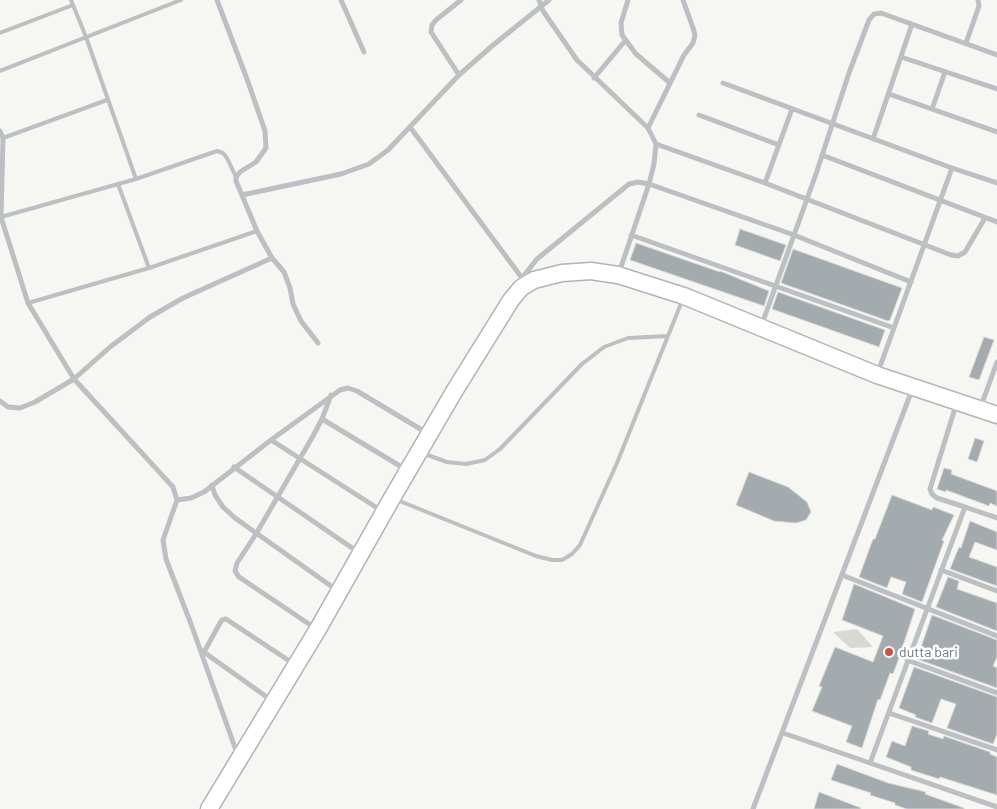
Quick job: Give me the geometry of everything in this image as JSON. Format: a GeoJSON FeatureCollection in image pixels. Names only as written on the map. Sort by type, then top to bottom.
{"type":"FeatureCollection","features":[{"type":"Feature","properties":{"kind":"street"},"geometry":{"type":"LineString","coordinates":[[217,0],[248,79],[265,131],[266,148],[256,162],[240,172],[236,177],[257,231],[272,258],[284,272],[293,304],[302,321],[318,343]]}},
{"type":"Feature","properties":{"kind":"street"},"geometry":{"type":"LineString","coordinates":[[341,0],[364,52]]}},
{"type":"Feature","properties":{"kind":"street"},"geometry":{"type":"LineString","coordinates":[[459,75],[430,32],[436,20],[461,0]]}},
{"type":"Feature","properties":{"kind":"street"},"geometry":{"type":"LineString","coordinates":[[242,195],[341,174],[369,164],[388,150],[459,75],[540,3],[549,0]]}},
{"type":"Feature","properties":{"kind":"street"},"geometry":{"type":"LineString","coordinates":[[628,0],[621,23],[622,35],[636,54],[670,84]]}},
{"type":"Feature","properties":{"kind":"street"},"geometry":{"type":"LineString","coordinates":[[648,128],[684,55],[693,43],[695,35],[683,0]]}},
{"type":"Feature","properties":{"kind":"street"},"geometry":{"type":"LineString","coordinates":[[966,43],[979,6],[978,0]]}},
{"type":"Feature","properties":{"kind":"street"},"geometry":{"type":"LineString","coordinates":[[540,3],[543,11],[577,60],[648,128],[656,144],[649,184],[618,275]]}},
{"type":"Feature","properties":{"kind":"street"},"geometry":{"type":"LineString","coordinates":[[761,327],[869,20],[874,14],[881,13],[997,55]]}},
{"type":"Feature","properties":{"kind":"street"},"geometry":{"type":"LineString","coordinates":[[873,139],[912,24]]}},
{"type":"Feature","properties":{"kind":"street"},"geometry":{"type":"LineString","coordinates":[[594,78],[625,41]]}},
{"type":"Feature","properties":{"kind":"street"},"geometry":{"type":"LineString","coordinates":[[901,57],[997,89]]}},
{"type":"Feature","properties":{"kind":"street"},"geometry":{"type":"LineString","coordinates":[[932,109],[945,72]]}},
{"type":"Feature","properties":{"kind":"street"},"geometry":{"type":"LineString","coordinates":[[723,83],[997,183]]}},
{"type":"Feature","properties":{"kind":"street"},"geometry":{"type":"LineString","coordinates":[[889,94],[997,132]]}},
{"type":"Feature","properties":{"kind":"street"},"geometry":{"type":"LineString","coordinates":[[765,183],[792,109]]}},
{"type":"Feature","properties":{"kind":"street"},"geometry":{"type":"LineString","coordinates":[[698,115],[779,144]]}},
{"type":"Feature","properties":{"kind":"street"},"geometry":{"type":"LineString","coordinates":[[410,127],[522,283]]}},
{"type":"Feature","properties":{"kind":"street"},"geometry":{"type":"LineString","coordinates":[[0,131],[3,138],[1,217],[28,303],[74,379],[173,487],[177,500],[163,540],[166,559],[202,651],[239,758]]}},
{"type":"Feature","properties":{"kind":"street"},"geometry":{"type":"LineString","coordinates":[[656,144],[765,183],[951,255],[958,256],[966,252],[985,218]]}},
{"type":"Feature","properties":{"kind":"street"},"geometry":{"type":"LineString","coordinates":[[822,155],[997,222]]}},
{"type":"Feature","properties":{"kind":"street"},"geometry":{"type":"LineString","coordinates":[[877,375],[952,168]]}},
{"type":"Feature","properties":{"kind":"street"},"geometry":{"type":"LineString","coordinates":[[209,809],[318,630],[383,512],[465,374],[537,259],[629,184],[638,182],[649,184],[794,235],[911,282]]}},
{"type":"Feature","properties":{"kind":"street"},"geometry":{"type":"LineString","coordinates":[[631,235],[894,328]]}},
{"type":"Feature","properties":{"kind":"street"},"geometry":{"type":"LineString","coordinates":[[0,401],[8,407],[20,408],[35,402],[74,379],[110,347],[150,318],[183,298],[272,258]]}},
{"type":"Feature","properties":{"kind":"street"},"geometry":{"type":"LineString","coordinates":[[522,283],[562,273],[591,271],[618,275],[684,296],[877,375],[997,414]]}},
{"type":"Feature","properties":{"kind":"street"},"geometry":{"type":"LineString","coordinates":[[980,409],[997,362]]}},
{"type":"Feature","properties":{"kind":"street"},"geometry":{"type":"LineString","coordinates":[[990,383],[997,385]]}},
{"type":"Feature","properties":{"kind":"street"},"geometry":{"type":"LineString","coordinates":[[753,809],[913,387]]}},
{"type":"Feature","properties":{"kind":"street"},"geometry":{"type":"LineString","coordinates":[[177,500],[191,498],[204,492],[234,467],[340,390],[348,388],[357,391],[429,435]]}},
{"type":"Feature","properties":{"kind":"street"},"geometry":{"type":"LineString","coordinates":[[318,630],[239,577],[235,571],[237,563],[300,460],[322,419],[331,396]]}},
{"type":"Feature","properties":{"kind":"street"},"geometry":{"type":"LineString","coordinates":[[957,401],[930,489],[937,498],[997,518]]}},
{"type":"Feature","properties":{"kind":"street"},"geometry":{"type":"LineString","coordinates":[[322,419],[408,471]]}},
{"type":"Feature","properties":{"kind":"street"},"geometry":{"type":"LineString","coordinates":[[271,440],[383,512]]}},
{"type":"Feature","properties":{"kind":"street"},"geometry":{"type":"LineString","coordinates":[[234,467],[361,554]]}},
{"type":"Feature","properties":{"kind":"street"},"geometry":{"type":"LineString","coordinates":[[212,485],[215,495],[223,507],[256,534],[339,592]]}},
{"type":"Feature","properties":{"kind":"street"},"geometry":{"type":"LineString","coordinates":[[870,763],[965,507]]}},
{"type":"Feature","properties":{"kind":"street"},"geometry":{"type":"LineString","coordinates":[[941,570],[997,592]]}},
{"type":"Feature","properties":{"kind":"street"},"geometry":{"type":"LineString","coordinates":[[842,575],[997,636]]}},
{"type":"Feature","properties":{"kind":"street"},"geometry":{"type":"LineString","coordinates":[[202,651],[222,620],[226,619],[296,666]]}},
{"type":"Feature","properties":{"kind":"street"},"geometry":{"type":"LineString","coordinates":[[202,651],[274,702]]}},
{"type":"Feature","properties":{"kind":"street"},"geometry":{"type":"LineString","coordinates":[[907,660],[997,693]]}},
{"type":"Feature","properties":{"kind":"street"},"geometry":{"type":"LineString","coordinates":[[889,713],[997,750]]}},
{"type":"Feature","properties":{"kind":"street"},"geometry":{"type":"LineString","coordinates":[[783,733],[997,807]]}},
{"type":"Feature","properties":{"kind":"lane"},"geometry":{"type":"LineString","coordinates":[[70,0],[86,38],[136,179]]}},
{"type":"Feature","properties":{"kind":"lane"},"geometry":{"type":"LineString","coordinates":[[0,70],[181,0]]}},
{"type":"Feature","properties":{"kind":"lane"},"geometry":{"type":"LineString","coordinates":[[0,33],[73,5]]}},
{"type":"Feature","properties":{"kind":"lane"},"geometry":{"type":"LineString","coordinates":[[3,138],[107,100]]}},
{"type":"Feature","properties":{"kind":"lane"},"geometry":{"type":"LineString","coordinates":[[1,217],[136,179],[217,151],[223,153],[227,158],[236,177]]}},
{"type":"Feature","properties":{"kind":"lane"},"geometry":{"type":"LineString","coordinates":[[118,184],[149,268]]}},
{"type":"Feature","properties":{"kind":"lane"},"geometry":{"type":"LineString","coordinates":[[28,303],[149,268],[257,231]]}},
{"type":"Feature","properties":{"kind":"lane"},"geometry":{"type":"LineString","coordinates":[[392,498],[536,556],[552,560],[562,560],[572,554],[580,545],[617,463],[684,296]]}},
{"type":"Feature","properties":{"kind":"lane"},"geometry":{"type":"LineString","coordinates":[[420,452],[447,462],[466,464],[485,460],[500,449],[582,364],[604,347],[628,338],[668,336]]}},
{"type":"Feature","properties":{"kind":"shaded area"},"geometry":{"type":"Polygon","coordinates":[[[857,629],[873,647],[850,648],[833,632],[857,629]]]}},
{"type":"Feature","properties":{"kind":"building"},"geometry":{"type":"Polygon","coordinates":[[[740,229],[786,245],[780,261],[735,245],[740,229]]]}},
{"type":"Feature","properties":{"kind":"building"},"geometry":{"type":"Polygon","coordinates":[[[636,243],[720,271],[769,291],[764,306],[630,260],[636,243]]]}},
{"type":"Feature","properties":{"kind":"building"},"geometry":{"type":"Polygon","coordinates":[[[793,249],[902,288],[890,320],[888,321],[781,283],[793,249]]]}},
{"type":"Feature","properties":{"kind":"building"},"geometry":{"type":"Polygon","coordinates":[[[778,292],[885,330],[879,347],[772,309],[778,292]]]}},
{"type":"Feature","properties":{"kind":"building"},"geometry":{"type":"Polygon","coordinates":[[[984,337],[994,340],[979,380],[969,377],[984,337]]]}},
{"type":"Feature","properties":{"kind":"building"},"geometry":{"type":"Polygon","coordinates":[[[975,438],[984,441],[977,462],[968,459],[975,438]]]}},
{"type":"Feature","properties":{"kind":"building"},"geometry":{"type":"Polygon","coordinates":[[[944,468],[952,470],[951,474],[997,491],[997,506],[990,503],[989,506],[946,490],[946,492],[937,489],[944,468]]]}},
{"type":"Feature","properties":{"kind":"building"},"geometry":{"type":"Polygon","coordinates":[[[749,472],[788,487],[807,502],[811,512],[806,520],[796,523],[774,521],[736,505],[749,472]]]}},
{"type":"Feature","properties":{"kind":"building"},"geometry":{"type":"Polygon","coordinates":[[[892,495],[932,510],[933,507],[954,515],[942,540],[944,541],[922,602],[902,594],[906,582],[891,577],[887,588],[859,577],[892,495]]]}},
{"type":"Feature","properties":{"kind":"building"},"geometry":{"type":"Polygon","coordinates":[[[970,521],[997,532],[997,550],[975,542],[969,557],[997,567],[997,586],[950,569],[959,547],[961,548],[970,521]]]}},
{"type":"Feature","properties":{"kind":"building"},"geometry":{"type":"Polygon","coordinates":[[[948,577],[959,581],[957,589],[997,603],[997,631],[936,607],[948,577]]]}},
{"type":"Feature","properties":{"kind":"building"},"geometry":{"type":"Polygon","coordinates":[[[854,584],[915,609],[898,661],[893,674],[890,673],[880,700],[878,699],[862,748],[846,742],[852,726],[812,711],[822,687],[819,686],[835,647],[873,662],[883,636],[842,620],[854,584]]]}},
{"type":"Feature","properties":{"kind":"building"},"geometry":{"type":"Polygon","coordinates":[[[932,615],[997,640],[997,657],[993,666],[997,668],[997,688],[917,659],[932,615]]]}},
{"type":"Feature","properties":{"kind":"building"},"geometry":{"type":"Polygon","coordinates":[[[914,667],[997,697],[997,734],[993,744],[947,728],[956,704],[941,699],[932,723],[915,717],[916,715],[899,708],[914,667]]]}},
{"type":"Feature","properties":{"kind":"building"},"geometry":{"type":"Polygon","coordinates":[[[912,726],[929,731],[928,734],[943,739],[944,736],[990,752],[990,754],[997,757],[997,795],[911,770],[911,767],[886,757],[892,741],[905,746],[912,726]]]}},
{"type":"Feature","properties":{"kind":"building"},"geometry":{"type":"Polygon","coordinates":[[[837,764],[888,783],[926,792],[925,794],[964,809],[907,809],[895,805],[895,803],[870,795],[871,793],[831,780],[837,764]]]}},
{"type":"Feature","properties":{"kind":"building"},"geometry":{"type":"Polygon","coordinates":[[[819,792],[861,808],[814,809],[819,792]]]}},
{"type":"Feature","properties":{"kind":"place","name":"dutta bari"},"geometry":{"type":"Point","coordinates":[889,652]}}]}
